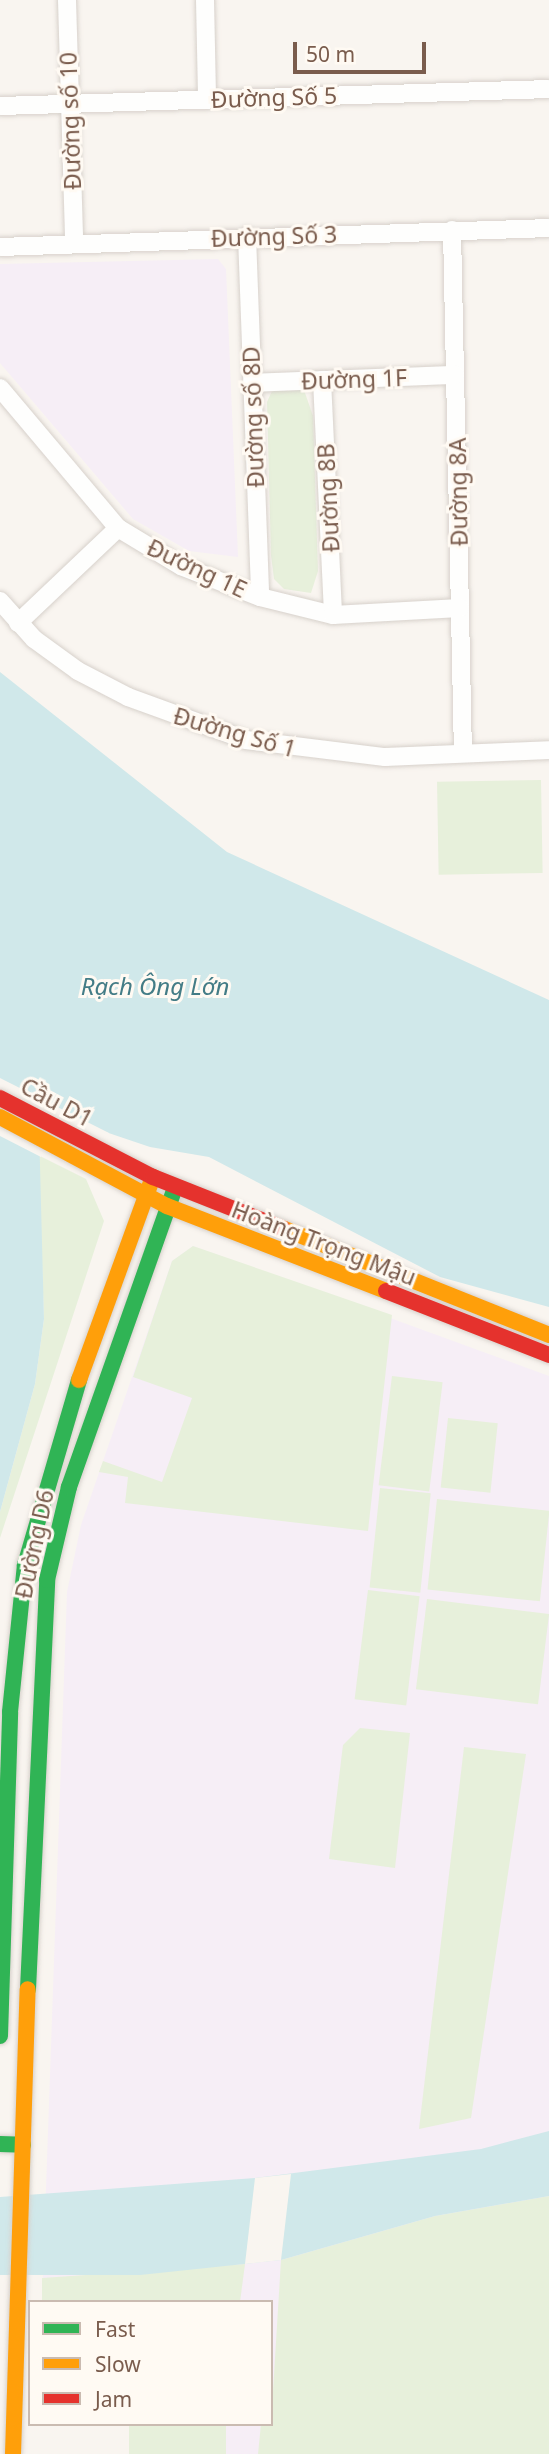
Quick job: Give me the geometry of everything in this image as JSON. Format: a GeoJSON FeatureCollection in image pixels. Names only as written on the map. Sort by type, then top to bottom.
{"type":"FeatureCollection","features":[{"type":"Feature","properties":{"kind":"street","name":"Đường số 10"},"geometry":{"type":"LineString","coordinates":[[66,0],[74,241]]}},
{"type":"Feature","properties":{"kind":"street"},"geometry":{"type":"LineString","coordinates":[[205,0],[207,99]]}},
{"type":"Feature","properties":{"kind":"street","name":"Đường Số 5"},"geometry":{"type":"LineString","coordinates":[[0,106],[549,89]]}},
{"type":"Feature","properties":{"kind":"street","name":"Đường Số 3"},"geometry":{"type":"LineString","coordinates":[[0,247],[74,241],[549,228]]}},
{"type":"Feature","properties":{"kind":"street","name":"Đường 8A"},"geometry":{"type":"LineString","coordinates":[[452,230],[463,753]]}},
{"type":"Feature","properties":{"kind":"street","name":"Đường số 8D"},"geometry":{"type":"LineString","coordinates":[[247,236],[260,597]]}},
{"type":"Feature","properties":{"kind":"street","name":"Đường 1F"},"geometry":{"type":"LineString","coordinates":[[252,383],[455,375]]}},
{"type":"Feature","properties":{"kind":"street","name":"Đường 8B"},"geometry":{"type":"LineString","coordinates":[[322,380],[333,615]]}},
{"type":"Feature","properties":{"kind":"street","name":"Đường 1E"},"geometry":{"type":"LineString","coordinates":[[0,387],[118,528],[181,566],[260,597],[333,615],[460,608]]}},
{"type":"Feature","properties":{"kind":"street"},"geometry":{"type":"LineString","coordinates":[[18,623],[118,528]]}},
{"type":"Feature","properties":{"kind":"street","name":"Đường Số 1"},"geometry":{"type":"LineString","coordinates":[[0,601],[18,623],[78,671],[118,692],[246,740],[320,753],[549,750]]}},
{"type":"Feature","properties":{"kind":"street","name":"Cầu D1"},"geometry":{"type":"LineString","coordinates":[[0,1098],[93,1146]]}},
{"type":"Feature","properties":{"kind":"street","name":"Cầu D1"},"geometry":{"type":"LineString","coordinates":[[0,1117],[88,1163]]}},
{"type":"Feature","properties":{"kind":"street","name":"Hoàng Trọng Mậu"},"geometry":{"type":"LineString","coordinates":[[93,1146],[175,1187],[549,1335]]}},
{"type":"Feature","properties":{"kind":"street","name":"Hoàng Trọng Mậu"},"geometry":{"type":"LineString","coordinates":[[88,1163],[167,1206],[549,1355]]}},
{"type":"Feature","properties":{"kind":"street","name":"Đường D6"},"geometry":{"type":"LineString","coordinates":[[0,2036],[14,1647],[25,1564],[55,1444],[153,1177]]}},
{"type":"Feature","properties":{"kind":"street","name":"Đường D6"},"geometry":{"type":"LineString","coordinates":[[13,2454],[39,1649],[69,1487],[175,1187]]}},
{"type":"Feature","properties":{"kind":"street"},"geometry":{"type":"LineString","coordinates":[[14,1647],[39,1649]]}},
{"type":"Feature","properties":{"kind":"street"},"geometry":{"type":"LineString","coordinates":[[0,2144],[23,2145]]}},
{"type":"Feature","properties":{"kind":"shaded area"},"geometry":{"type":"Polygon","coordinates":[[[218,259],[226,269],[238,557],[189,551],[133,519],[0,363],[0,264],[218,259]]]}},
{"type":"Feature","properties":{"kind":"shaded area"},"geometry":{"type":"Polygon","coordinates":[[[193,1246],[549,1376],[549,2454],[132,2454],[129,2426],[273,2426],[273,2300],[42,2300],[67,1592],[81,1525],[172,1261],[193,1246]]]}},
{"type":"Feature","properties":{"kind":"green space"},"geometry":{"type":"Polygon","coordinates":[[[304,390],[313,416],[318,571],[311,593],[284,589],[274,579],[271,555],[267,402],[272,391],[304,390]]]}},
{"type":"Feature","properties":{"kind":"green space"},"geometry":{"type":"Polygon","coordinates":[[[541,780],[543,873],[439,875],[437,782],[541,780]]]}},
{"type":"Feature","properties":{"kind":"green space"},"geometry":{"type":"Polygon","coordinates":[[[38,1155],[86,1179],[104,1221],[0,1538],[0,1512],[35,1384],[44,1319],[38,1155]]]}},
{"type":"Feature","properties":{"kind":"green space"},"geometry":{"type":"Polygon","coordinates":[[[193,1246],[392,1315],[368,1531],[125,1503],[128,1477],[99,1472],[103,1461],[162,1482],[192,1398],[133,1377],[172,1261],[193,1246]]]}},
{"type":"Feature","properties":{"kind":"green space"},"geometry":{"type":"Polygon","coordinates":[[[392,1376],[443,1382],[429,1491],[379,1485],[392,1376]]]}},
{"type":"Feature","properties":{"kind":"green space"},"geometry":{"type":"Polygon","coordinates":[[[448,1418],[498,1423],[490,1493],[441,1488],[448,1418]]]}},
{"type":"Feature","properties":{"kind":"green space"},"geometry":{"type":"Polygon","coordinates":[[[380,1488],[431,1493],[420,1593],[370,1587],[380,1488]]]}},
{"type":"Feature","properties":{"kind":"green space"},"geometry":{"type":"Polygon","coordinates":[[[437,1499],[549,1511],[540,1601],[427,1590],[437,1499]]]}},
{"type":"Feature","properties":{"kind":"green space"},"geometry":{"type":"Polygon","coordinates":[[[368,1590],[420,1596],[406,1706],[355,1699],[368,1590]]]}},
{"type":"Feature","properties":{"kind":"green space"},"geometry":{"type":"Polygon","coordinates":[[[427,1599],[549,1614],[538,1704],[416,1689],[427,1599]]]}},
{"type":"Feature","properties":{"kind":"green space"},"geometry":{"type":"Polygon","coordinates":[[[360,1728],[410,1733],[395,1868],[329,1859],[343,1745],[360,1728]]]}},
{"type":"Feature","properties":{"kind":"green space"},"geometry":{"type":"Polygon","coordinates":[[[464,1747],[526,1754],[471,2118],[419,2129],[464,1747]]]}},
{"type":"Feature","properties":{"kind":"green space"},"geometry":{"type":"Polygon","coordinates":[[[549,2196],[549,2454],[258,2454],[261,2426],[273,2426],[281,2260],[435,2216],[549,2196]]]}},
{"type":"Feature","properties":{"kind":"green space"},"geometry":{"type":"Polygon","coordinates":[[[245,2264],[240,2300],[42,2300],[42,2278],[245,2264]]]}},
{"type":"Feature","properties":{"kind":"green space"},"geometry":{"type":"Polygon","coordinates":[[[129,2426],[226,2426],[226,2454],[129,2454],[129,2426]]]}},
{"type":"Feature","properties":{"kind":"water","name":"Rạch Ông Lớn"},"geometry":{"type":"Polygon","coordinates":[[[0,672],[227,852],[549,1000],[549,1307],[440,1277],[209,1157],[150,1147],[76,1122],[39,1127],[44,1319],[35,1384],[0,1512],[0,672]]]}},
{"type":"Feature","properties":{"kind":"water"},"geometry":{"type":"Polygon","coordinates":[[[549,2131],[549,2196],[435,2216],[281,2260],[140,2275],[0,2275],[0,2197],[255,2178],[481,2149],[549,2131]]]}},
{"type":"Feature","properties":{"kind":"pier"},"geometry":{"type":"Polygon","coordinates":[[[0,1078],[109,1133],[75,1125],[42,1129],[41,1157],[0,1136],[0,1078]]]}},
{"type":"Feature","properties":{"kind":"pier"},"geometry":{"type":"Polygon","coordinates":[[[291,2174],[281,2260],[245,2264],[255,2178],[291,2174]]]}},
{"type":"Feature","properties":{"kind":"traffic: fast"},"geometry":{"type":"LineString","coordinates":[[28,1989],[47,1580],[69,1487],[175,1187]]}},
{"type":"Feature","properties":{"kind":"traffic: fast"},"geometry":{"type":"LineString","coordinates":[[0,2036],[10,1712],[25,1565],[79,1380]]}},
{"type":"Feature","properties":{"kind":"traffic: fast"},"geometry":{"type":"LineString","coordinates":[[0,2144],[23,2145]]}},
{"type":"Feature","properties":{"kind":"traffic: slow"},"geometry":{"type":"LineString","coordinates":[[0,1117],[167,1206],[386,1291]]}},
{"type":"Feature","properties":{"kind":"traffic: slow"},"geometry":{"type":"LineString","coordinates":[[79,1380],[153,1177]]}},
{"type":"Feature","properties":{"kind":"traffic: slow"},"geometry":{"type":"LineString","coordinates":[[282,1228],[549,1335]]}},
{"type":"Feature","properties":{"kind":"traffic: slow"},"geometry":{"type":"LineString","coordinates":[[13,2454],[28,1989]]}},
{"type":"Feature","properties":{"kind":"traffic: jam"},"geometry":{"type":"LineString","coordinates":[[0,1098],[153,1177],[282,1228]]}},
{"type":"Feature","properties":{"kind":"traffic: jam"},"geometry":{"type":"LineString","coordinates":[[386,1291],[549,1355]]}}]}
